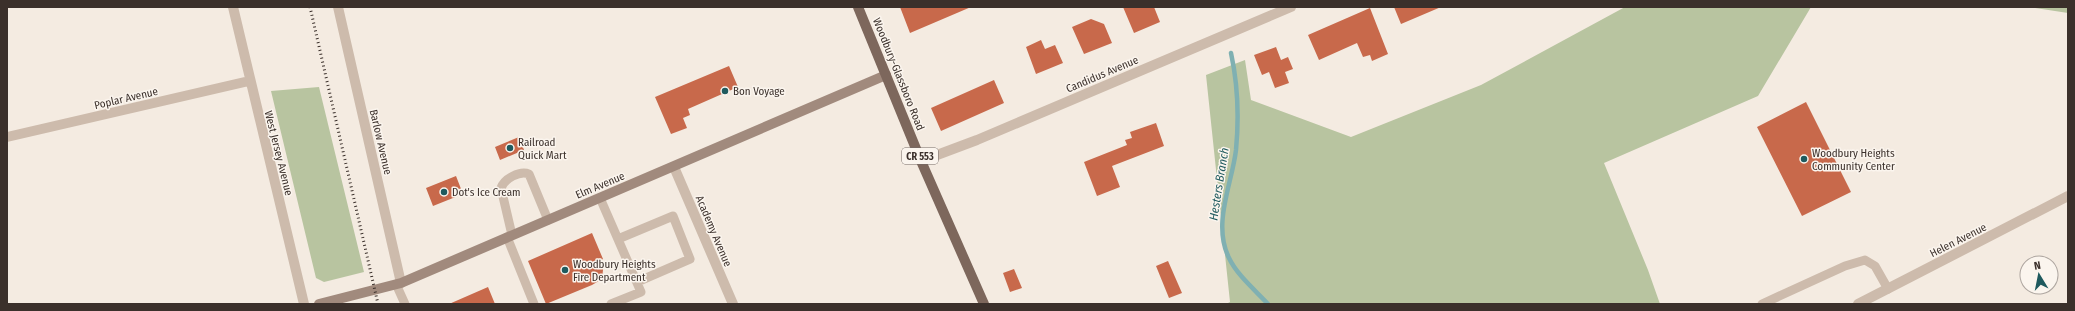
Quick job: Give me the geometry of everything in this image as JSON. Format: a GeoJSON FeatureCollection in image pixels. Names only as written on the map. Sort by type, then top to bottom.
{"type":"FeatureCollection","features":[{"type":"Feature","properties":{"kind":"main road","name":"Woodbury-Glassboro Road"},"geometry":{"type":"LineString","coordinates":[[858,7],[921,160],[984,304]]}},
{"type":"Feature","properties":{"kind":"main road","name":"Elm Avenue"},"geometry":{"type":"LineString","coordinates":[[319,304],[398,284],[886,75]]}},
{"type":"Feature","properties":{"kind":"street","name":"West Jersey Avenue"},"geometry":{"type":"LineString","coordinates":[[233,7],[304,304]]}},
{"type":"Feature","properties":{"kind":"street","name":"Barlow Avenue"},"geometry":{"type":"LineString","coordinates":[[338,7],[398,284]]}},
{"type":"Feature","properties":{"kind":"street","name":"Candidus Avenue"},"geometry":{"type":"LineString","coordinates":[[921,160],[977,140],[1291,7]]}},
{"type":"Feature","properties":{"kind":"street","name":"Poplar Avenue"},"geometry":{"type":"LineString","coordinates":[[7,137],[250,81]]}},
{"type":"Feature","properties":{"kind":"street","name":"Academy Avenue"},"geometry":{"type":"LineString","coordinates":[[674,167],[733,304]]}},
{"type":"Feature","properties":{"kind":"street","name":"Helen Avenue"},"geometry":{"type":"LineString","coordinates":[[1858,304],[2068,196]]}},
{"type":"Feature","properties":{"kind":"lane"},"geometry":{"type":"LineString","coordinates":[[534,304],[509,236],[501,188],[504,182],[523,173],[529,174],[548,220]]}},
{"type":"Feature","properties":{"kind":"lane"},"geometry":{"type":"LineString","coordinates":[[600,198],[642,292],[611,304]]}},
{"type":"Feature","properties":{"kind":"lane"},"geometry":{"type":"LineString","coordinates":[[618,239],[673,216],[690,259],[637,282]]}},
{"type":"Feature","properties":{"kind":"lane"},"geometry":{"type":"LineString","coordinates":[[1762,304],[1845,266],[1865,260],[1875,266],[1888,289]]}},
{"type":"Feature","properties":{"kind":"lane"},"geometry":{"type":"LineString","coordinates":[[398,284],[405,304]]}},
{"type":"Feature","properties":{"kind":"green space"},"geometry":{"type":"Polygon","coordinates":[[[1625,7],[1811,7],[1758,96],[1604,163],[1648,270],[1660,304],[1226,304],[1230,302],[1206,75],[1245,60],[1251,100],[1351,137],[1481,85],[1625,7]]]}},
{"type":"Feature","properties":{"kind":"green space"},"geometry":{"type":"Polygon","coordinates":[[[2029,7],[2068,7],[2068,13],[2029,7]]]}},
{"type":"Feature","properties":{"kind":"green space"},"geometry":{"type":"Polygon","coordinates":[[[319,87],[364,272],[324,282],[316,278],[271,91],[319,87]]]}},
{"type":"Feature","properties":{"kind":"building"},"geometry":{"type":"Polygon","coordinates":[[[900,7],[971,7],[910,33],[900,7]]]}},
{"type":"Feature","properties":{"kind":"building"},"geometry":{"type":"Polygon","coordinates":[[[1123,7],[1154,7],[1160,22],[1134,33],[1123,7]]]}},
{"type":"Feature","properties":{"kind":"building"},"geometry":{"type":"Polygon","coordinates":[[[1394,7],[1441,7],[1401,24],[1394,7]]]}},
{"type":"Feature","properties":{"kind":"building"},"geometry":{"type":"Polygon","coordinates":[[[1370,8],[1388,54],[1372,61],[1370,55],[1363,57],[1357,43],[1319,60],[1308,35],[1370,8]]]}},
{"type":"Feature","properties":{"kind":"building"},"geometry":{"type":"Polygon","coordinates":[[[1091,19],[1104,24],[1112,43],[1084,54],[1072,27],[1091,19]]]}},
{"type":"Feature","properties":{"kind":"building"},"geometry":{"type":"Polygon","coordinates":[[[1041,40],[1045,49],[1055,45],[1063,63],[1036,74],[1026,47],[1041,40]]]}},
{"type":"Feature","properties":{"kind":"building"},"geometry":{"type":"Polygon","coordinates":[[[1276,47],[1281,60],[1288,57],[1293,69],[1285,72],[1289,83],[1275,88],[1269,72],[1262,75],[1254,55],[1276,47]]]}},
{"type":"Feature","properties":{"kind":"building"},"geometry":{"type":"Polygon","coordinates":[[[729,66],[738,87],[688,109],[690,115],[683,118],[687,128],[671,134],[655,97],[729,66]]]}},
{"type":"Feature","properties":{"kind":"building"},"geometry":{"type":"Polygon","coordinates":[[[994,80],[1004,103],[941,131],[931,108],[994,80]]]}},
{"type":"Feature","properties":{"kind":"building","name":"Woodbury Heights Community Center"},"geometry":{"type":"Polygon","coordinates":[[[1806,102],[1851,192],[1802,216],[1757,127],[1806,102]]]}},
{"type":"Feature","properties":{"kind":"building"},"geometry":{"type":"Polygon","coordinates":[[[1156,123],[1164,146],[1112,166],[1120,187],[1097,196],[1084,162],[1127,145],[1125,140],[1132,138],[1130,132],[1156,123]]]}},
{"type":"Feature","properties":{"kind":"building"},"geometry":{"type":"Polygon","coordinates":[[[519,137],[524,150],[500,160],[495,147],[519,137]]]}},
{"type":"Feature","properties":{"kind":"building"},"geometry":{"type":"Polygon","coordinates":[[[456,176],[463,194],[433,206],[426,188],[456,176]]]}},
{"type":"Feature","properties":{"kind":"building"},"geometry":{"type":"Polygon","coordinates":[[[592,233],[603,259],[599,261],[603,270],[602,279],[592,285],[546,304],[528,261],[592,233]]]}},
{"type":"Feature","properties":{"kind":"building"},"geometry":{"type":"Polygon","coordinates":[[[1168,261],[1182,293],[1169,298],[1156,266],[1168,261]]]}},
{"type":"Feature","properties":{"kind":"building"},"geometry":{"type":"Polygon","coordinates":[[[1014,269],[1022,288],[1010,292],[1003,273],[1014,269]]]}},
{"type":"Feature","properties":{"kind":"building"},"geometry":{"type":"Polygon","coordinates":[[[488,287],[495,304],[449,304],[488,287]]]}},
{"type":"Feature","properties":{"kind":"waterway","name":"Hesters Branch"},"geometry":{"type":"LineString","coordinates":[[1231,53],[1237,102],[1236,150],[1225,204],[1222,232],[1224,245],[1232,264],[1268,304]]}},
{"type":"Feature","properties":{"kind":"railway"},"geometry":{"type":"LineString","coordinates":[[310,7],[378,304]]}},
{"type":"Feature","properties":{"kind":"place","name":"Bon Voyage"},"geometry":{"type":"Point","coordinates":[725,91]}},
{"type":"Feature","properties":{"kind":"place","name":"Railroad Quick Mart"},"geometry":{"type":"Point","coordinates":[510,148]}},
{"type":"Feature","properties":{"kind":"place","name":"Woodbury Heights Community Center"},"geometry":{"type":"Point","coordinates":[1804,159]}},
{"type":"Feature","properties":{"kind":"place","name":"Dot's Ice Cream"},"geometry":{"type":"Point","coordinates":[444,192]}},
{"type":"Feature","properties":{"kind":"place","name":"Woodbury Heights Fire Department"},"geometry":{"type":"Point","coordinates":[565,270]}}]}
